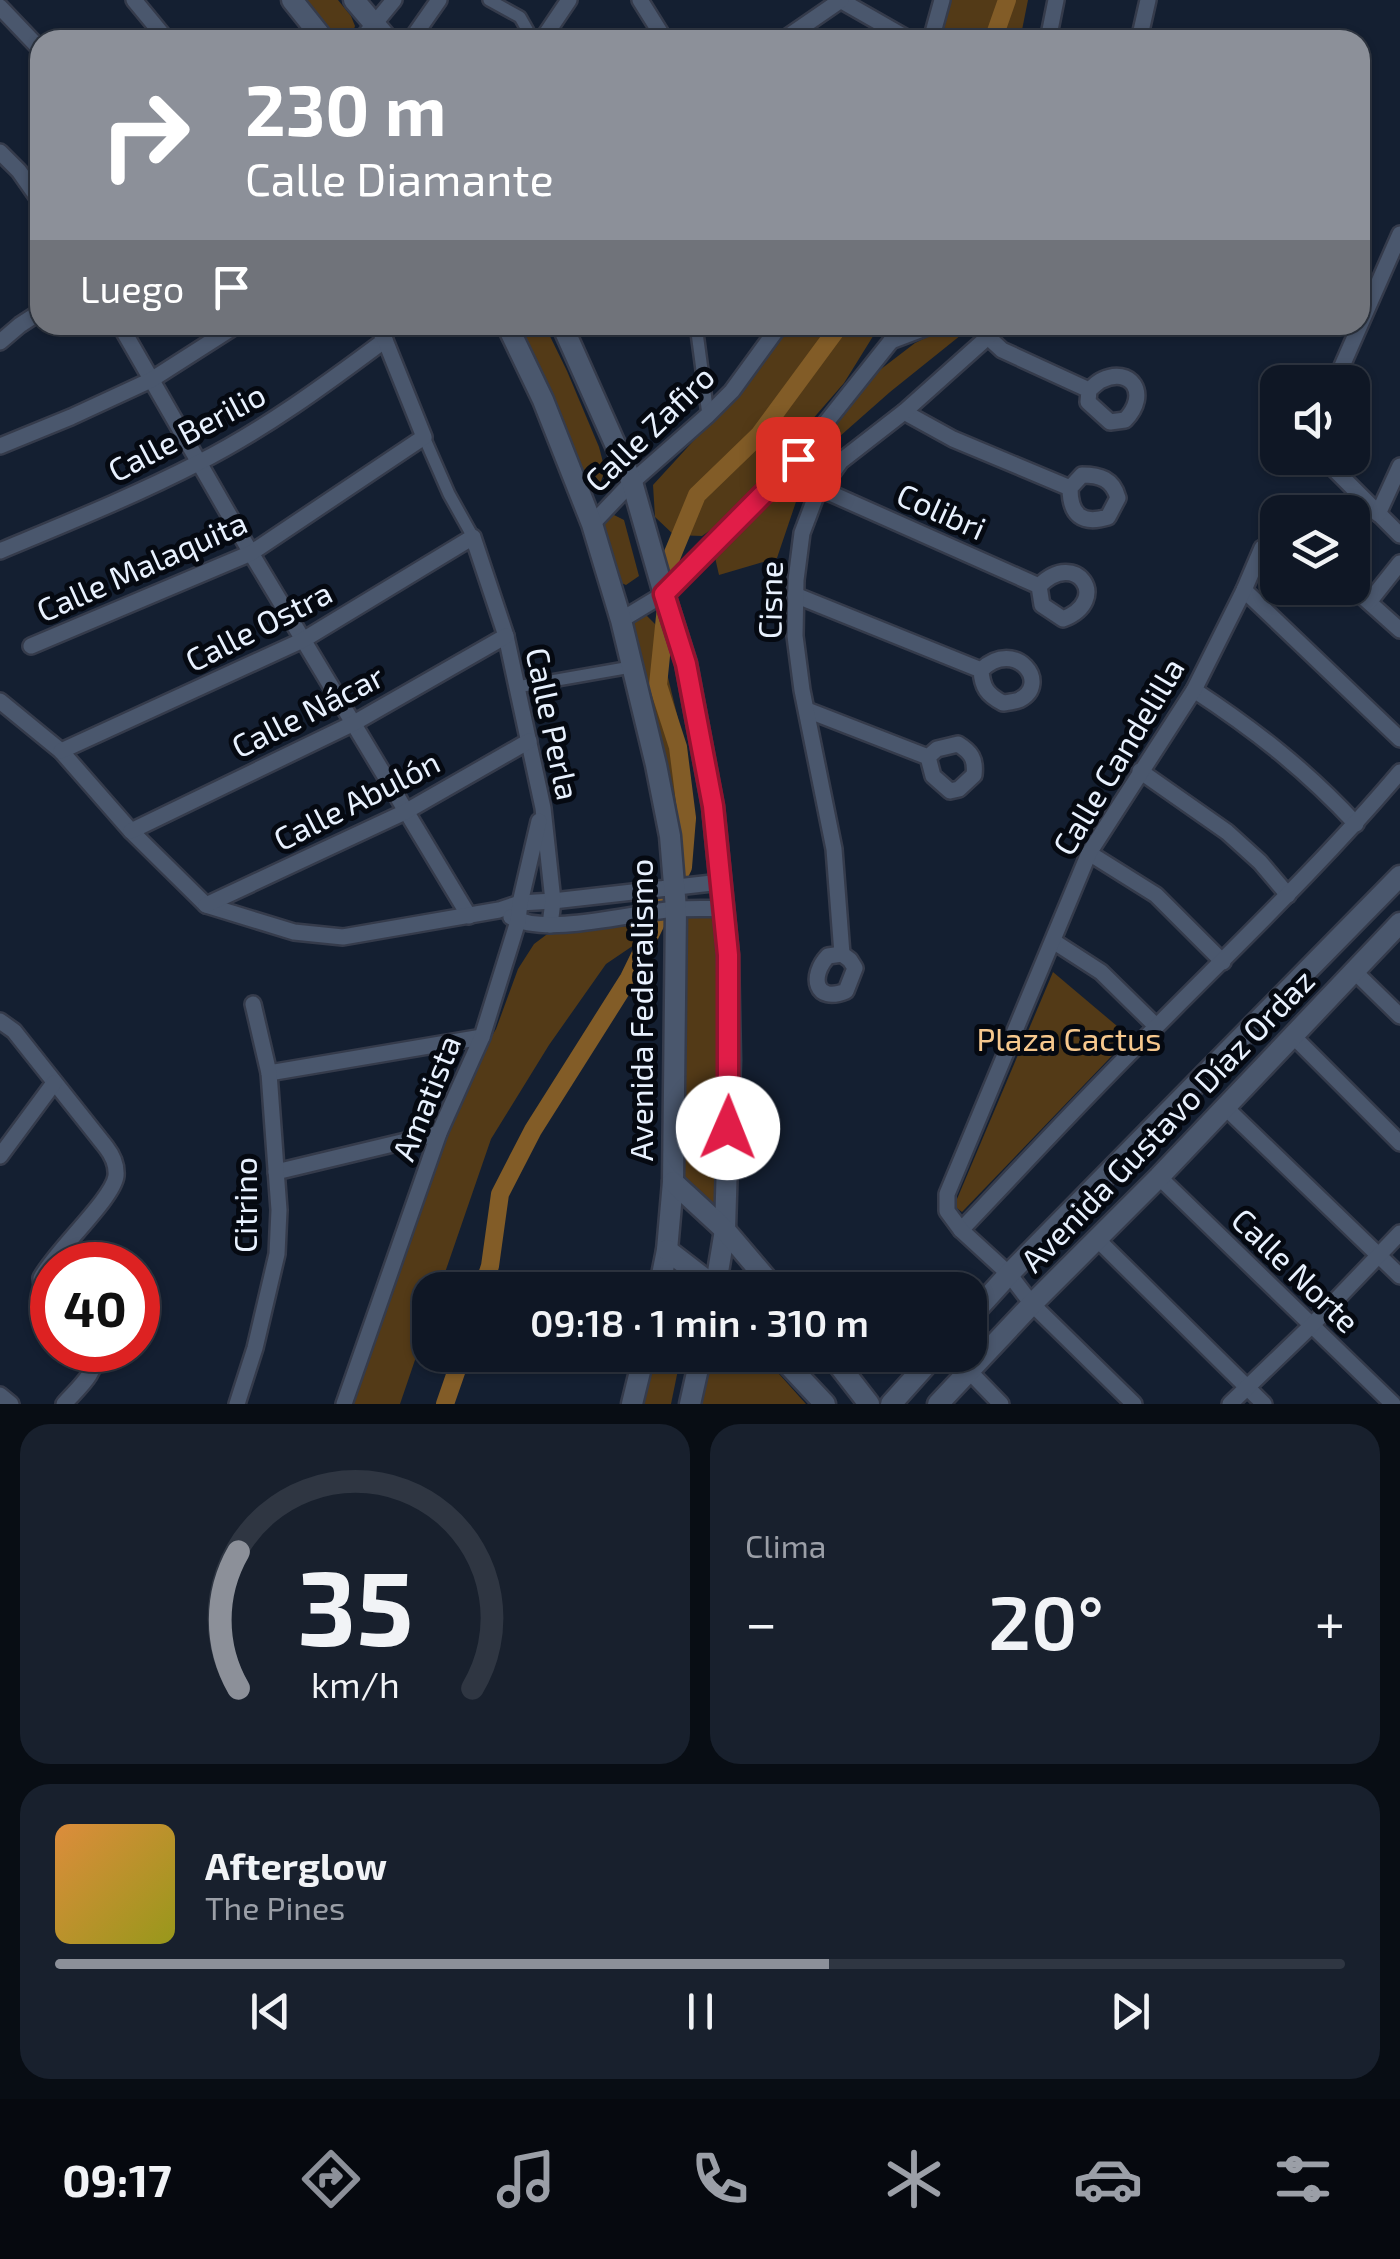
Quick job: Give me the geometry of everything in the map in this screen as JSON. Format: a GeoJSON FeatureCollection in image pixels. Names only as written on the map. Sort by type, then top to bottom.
{"type":"FeatureCollection","features":[{"type":"Feature","properties":{"kind":"street"},"geometry":{"type":"LineString","coordinates":[[134,0],[159,30]]}},
{"type":"Feature","properties":{"kind":"street"},"geometry":{"type":"LineString","coordinates":[[292,0],[316,30]]}},
{"type":"Feature","properties":{"kind":"street"},"geometry":{"type":"LineString","coordinates":[[354,0],[371,30]]}},
{"type":"Feature","properties":{"kind":"street"},"geometry":{"type":"LineString","coordinates":[[377,30],[394,0]]}},
{"type":"Feature","properties":{"kind":"street"},"geometry":{"type":"LineString","coordinates":[[418,30],[438,0]]}},
{"type":"Feature","properties":{"kind":"street"},"geometry":{"type":"LineString","coordinates":[[489,0],[520,17],[527,30]]}},
{"type":"Feature","properties":{"kind":"street"},"geometry":{"type":"LineString","coordinates":[[549,30],[569,0]]}},
{"type":"Feature","properties":{"kind":"street"},"geometry":{"type":"LineString","coordinates":[[640,0],[659,30]]}},
{"type":"Feature","properties":{"kind":"street"},"geometry":{"type":"LineString","coordinates":[[798,30],[841,0],[893,30]]}},
{"type":"Feature","properties":{"kind":"street"},"geometry":{"type":"LineString","coordinates":[[934,30],[942,0]]}},
{"type":"Feature","properties":{"kind":"street"},"geometry":{"type":"LineString","coordinates":[[1050,30],[1056,0]]}},
{"type":"Feature","properties":{"kind":"street"},"geometry":{"type":"LineString","coordinates":[[1141,30],[1148,0]]}},
{"type":"Feature","properties":{"kind":"street"},"geometry":{"type":"LineString","coordinates":[[0,7],[30,39]]}},
{"type":"Feature","properties":{"kind":"street"},"geometry":{"type":"LineString","coordinates":[[0,152],[30,187]]}},
{"type":"Feature","properties":{"kind":"street"},"geometry":{"type":"LineString","coordinates":[[1370,302],[1400,234]]}},
{"type":"Feature","properties":{"kind":"street"},"geometry":{"type":"LineString","coordinates":[[0,342],[30,318]]}},
{"type":"Feature","properties":{"kind":"street"},"geometry":{"type":"LineString","coordinates":[[126,335],[251,554],[469,916]]}},
{"type":"Feature","properties":{"kind":"street"},"geometry":{"type":"LineString","coordinates":[[0,446],[152,380],[222,335]]}},
{"type":"Feature","properties":{"kind":"street","name":"Calle Berilio"},"geometry":{"type":"LineString","coordinates":[[0,550],[122,500],[200,462],[305,400],[378,335]]}},
{"type":"Feature","properties":{"kind":"street"},"geometry":{"type":"LineString","coordinates":[[382,335],[449,494],[473,538]]}},
{"type":"Feature","properties":{"kind":"street","name":"Avenida Federalismo"},"geometry":{"type":"LineString","coordinates":[[511,335],[543,400],[592,524],[621,620],[670,836],[676,909],[673,1182],[663,1272]]}},
{"type":"Feature","properties":{"kind":"street"},"geometry":{"type":"LineString","coordinates":[[566,335],[632,482],[686,664],[713,806],[725,908],[730,1043],[725,1230],[719,1272]]}},
{"type":"Feature","properties":{"kind":"street"},"geometry":{"type":"LineString","coordinates":[[697,335],[708,415]]}},
{"type":"Feature","properties":{"kind":"street","name":"Calle Zafiro"},"geometry":{"type":"LineString","coordinates":[[592,524],[732,391],[773,335]]}},
{"type":"Feature","properties":{"kind":"street"},"geometry":{"type":"LineString","coordinates":[[621,620],[664,594],[798,459],[891,335]]}},
{"type":"Feature","properties":{"kind":"street","name":"Cisne"},"geometry":{"type":"LineString","coordinates":[[842,954],[834,849],[794,636],[802,533],[816,496],[841,460],[904,412],[988,335]]}},
{"type":"Feature","properties":{"kind":"street"},"geometry":{"type":"LineString","coordinates":[[995,335],[1002,350],[1088,390]]}},
{"type":"Feature","properties":{"kind":"street"},"geometry":{"type":"LineString","coordinates":[[1342,365],[1356,335]]}},
{"type":"Feature","properties":{"kind":"street"},"geometry":{"type":"LineString","coordinates":[[904,412],[953,438],[1070,488]]}},
{"type":"Feature","properties":{"kind":"street","name":"Calle Malaquita"},"geometry":{"type":"LineString","coordinates":[[31,646],[251,554],[424,437]]}},
{"type":"Feature","properties":{"kind":"street"},"geometry":{"type":"LineString","coordinates":[[1378,514],[1400,466]]}},
{"type":"Feature","properties":{"kind":"street"},"geometry":{"type":"LineString","coordinates":[[1340,475],[1400,535]]}},
{"type":"Feature","properties":{"kind":"street","name":"Colibri"},"geometry":{"type":"LineString","coordinates":[[821,490],[1039,586]]}},
{"type":"Feature","properties":{"kind":"street","name":"Calle Perla"},"geometry":{"type":"LineString","coordinates":[[473,538],[506,636],[543,808],[554,901],[550,925]]}},
{"type":"Feature","properties":{"kind":"street","name":"Calle Ostra"},"geometry":{"type":"LineString","coordinates":[[61,751],[303,640],[473,538]]}},
{"type":"Feature","properties":{"kind":"street","name":"Calle Candelilla"},"geometry":{"type":"LineString","coordinates":[[961,1230],[947,1211],[947,1194],[1089,853],[1194,690],[1260,553]]}},
{"type":"Feature","properties":{"kind":"street"},"geometry":{"type":"LineString","coordinates":[[1370,601],[1400,563]]}},
{"type":"Feature","properties":{"kind":"street"},"geometry":{"type":"LineString","coordinates":[[1244,590],[1400,739]]}},
{"type":"Feature","properties":{"kind":"street"},"geometry":{"type":"LineString","coordinates":[[796,595],[981,670]]}},
{"type":"Feature","properties":{"kind":"street"},"geometry":{"type":"LineString","coordinates":[[1370,603],[1400,630]]}},
{"type":"Feature","properties":{"kind":"street","name":"Calle Nácar"},"geometry":{"type":"LineString","coordinates":[[131,831],[354,723],[506,636]]}},
{"type":"Feature","properties":{"kind":"street"},"geometry":{"type":"LineString","coordinates":[[517,687],[632,667]]}},
{"type":"Feature","properties":{"kind":"street"},"geometry":{"type":"LineString","coordinates":[[1194,690],[1277,748],[1320,785],[1356,824]]}},
{"type":"Feature","properties":{"kind":"street"},"geometry":{"type":"LineString","coordinates":[[0,702],[61,751],[131,831],[206,905],[294,932],[343,936],[469,916],[520,903],[721,882]]}},
{"type":"Feature","properties":{"kind":"street"},"geometry":{"type":"LineString","coordinates":[[807,710],[928,757]]}},
{"type":"Feature","properties":{"kind":"street","name":"Calle Abulón"},"geometry":{"type":"LineString","coordinates":[[206,905],[406,812],[529,742]]}},
{"type":"Feature","properties":{"kind":"street"},"geometry":{"type":"LineString","coordinates":[[1140,771],[1227,832],[1288,894]]}},
{"type":"Feature","properties":{"kind":"street"},"geometry":{"type":"LineString","coordinates":[[1134,1404],[1032,1304],[1009,1274],[961,1230],[1356,824],[1400,772]]}},
{"type":"Feature","properties":{"kind":"street","name":"Amatista"},"geometry":{"type":"LineString","coordinates":[[344,1404],[440,1132],[482,1038],[518,921],[543,808]]}},
{"type":"Feature","properties":{"kind":"street"},"geometry":{"type":"LineString","coordinates":[[1089,853],[1156,895],[1223,962]]}},
{"type":"Feature","properties":{"kind":"street","name":"Avenida Gustavo Díaz Ordaz"},"geometry":{"type":"LineString","coordinates":[[987,1298],[1400,876]]}},
{"type":"Feature","properties":{"kind":"street"},"geometry":{"type":"LineString","coordinates":[[499,910],[518,921],[550,925],[676,909],[725,908]]}},
{"type":"Feature","properties":{"kind":"street","name":"Avenida Gustavo Díaz Ordaz"},"geometry":{"type":"LineString","coordinates":[[987,1350],[1400,924]]}},
{"type":"Feature","properties":{"kind":"street"},"geometry":{"type":"LineString","coordinates":[[1052,940],[1101,972],[1156,1026]]}},
{"type":"Feature","properties":{"kind":"street"},"geometry":{"type":"LineString","coordinates":[[1355,972],[1400,1016]]}},
{"type":"Feature","properties":{"kind":"street","name":"Citrino"},"geometry":{"type":"LineString","coordinates":[[237,1404],[277,1254],[279,1210],[269,1074],[253,1004]]}},
{"type":"Feature","properties":{"kind":"street"},"geometry":{"type":"LineString","coordinates":[[0,1021],[14,1031],[114,1157],[113,1186],[68,1242]]}},
{"type":"Feature","properties":{"kind":"street"},"geometry":{"type":"LineString","coordinates":[[1292,1035],[1400,1143]]}},
{"type":"Feature","properties":{"kind":"street"},"geometry":{"type":"LineString","coordinates":[[269,1074],[482,1038]]}},
{"type":"Feature","properties":{"kind":"street"},"geometry":{"type":"LineString","coordinates":[[0,1156],[54,1083]]}},
{"type":"Feature","properties":{"kind":"street"},"geometry":{"type":"LineString","coordinates":[[1226,1106],[1400,1276]]}},
{"type":"Feature","properties":{"kind":"street"},"geometry":{"type":"LineString","coordinates":[[276,1172],[440,1132]]}},
{"type":"Feature","properties":{"kind":"street","name":"Calle Norte"},"geometry":{"type":"LineString","coordinates":[[1159,1177],[1393,1404]]}},
{"type":"Feature","properties":{"kind":"street","name":"Avenida Federalismo"},"geometry":{"type":"LineString","coordinates":[[673,1182],[725,1230],[761,1272]]}},
{"type":"Feature","properties":{"kind":"street"},"geometry":{"type":"LineString","coordinates":[[1230,1404],[1400,1233]]}},
{"type":"Feature","properties":{"kind":"street"},"geometry":{"type":"LineString","coordinates":[[1098,1238],[1264,1404]]}},
{"type":"Feature","properties":{"kind":"street"},"geometry":{"type":"LineString","coordinates":[[667,1250],[695,1272]]}},
{"type":"Feature","properties":{"kind":"street"},"geometry":{"type":"LineString","coordinates":[[64,1404],[92,1372]]}},
{"type":"Feature","properties":{"kind":"street"},"geometry":{"type":"LineString","coordinates":[[632,1404],[640,1372]]}},
{"type":"Feature","properties":{"kind":"street"},"geometry":{"type":"LineString","coordinates":[[690,1404],[697,1372]]}},
{"type":"Feature","properties":{"kind":"street"},"geometry":{"type":"LineString","coordinates":[[795,1372],[825,1404]]}},
{"type":"Feature","properties":{"kind":"street"},"geometry":{"type":"LineString","coordinates":[[845,1372],[870,1404]]}},
{"type":"Feature","properties":{"kind":"street"},"geometry":{"type":"LineString","coordinates":[[891,1404],[920,1372]]}},
{"type":"Feature","properties":{"kind":"street","name":"Avenida Gustavo Díaz Ordaz"},"geometry":{"type":"LineString","coordinates":[[938,1404],[966,1372]]}},
{"type":"Feature","properties":{"kind":"street"},"geometry":{"type":"LineString","coordinates":[[970,1372],[1001,1404]]}},
{"type":"Feature","properties":{"kind":"street"},"geometry":{"type":"LineString","coordinates":[[0,1395],[11,1404]]}},
{"type":"Feature","properties":{"kind":"green space"},"geometry":{"type":"Polygon","coordinates":[[[300,0],[338,0],[355,26],[354,30],[327,30],[300,0]]]}},
{"type":"Feature","properties":{"kind":"green space"},"geometry":{"type":"Polygon","coordinates":[[[947,0],[1028,0],[1022,30],[938,30],[947,0]]]}},
{"type":"Feature","properties":{"kind":"green space"},"geometry":{"type":"Polygon","coordinates":[[[519,335],[549,335],[567,371],[605,470],[600,484],[586,484],[519,335]]]}},
{"type":"Feature","properties":{"kind":"green space"},"geometry":{"type":"Polygon","coordinates":[[[784,335],[874,335],[844,383],[725,520],[702,536],[674,535],[655,517],[653,485],[750,379],[784,335]]]}},
{"type":"Feature","properties":{"kind":"green space"},"geometry":{"type":"Polygon","coordinates":[[[931,335],[961,335],[822,452],[800,490],[777,558],[719,575],[714,553],[868,379],[931,335]]]}},
{"type":"Feature","properties":{"kind":"green space"},"geometry":{"type":"Polygon","coordinates":[[[610,513],[624,520],[639,576],[626,585],[619,582],[598,527],[610,513]]]}},
{"type":"Feature","properties":{"kind":"green space"},"geometry":{"type":"Polygon","coordinates":[[[639,614],[655,624],[681,731],[696,820],[693,830],[681,835],[674,821],[628,625],[639,614]]]}},
{"type":"Feature","properties":{"kind":"green space"},"geometry":{"type":"Polygon","coordinates":[[[676,909],[725,909],[725,1229],[674,1182],[676,909]]]}},
{"type":"Feature","properties":{"kind":"green space"},"geometry":{"type":"Polygon","coordinates":[[[641,925],[637,943],[606,964],[549,1045],[491,1139],[445,1272],[412,1272],[412,1369],[400,1404],[346,1404],[466,1079],[496,1029],[518,969],[534,944],[559,932],[641,925]]]}},
{"type":"Feature","properties":{"kind":"green space","name":"Plaza Cactus"},"geometry":{"type":"Polygon","coordinates":[[[1053,972],[1130,1037],[962,1212],[954,1206],[1053,972]]]}},
{"type":"Feature","properties":{"kind":"green space"},"geometry":{"type":"Polygon","coordinates":[[[645,1372],[678,1372],[671,1404],[638,1404],[645,1372]]]}},
{"type":"Feature","properties":{"kind":"green space"},"geometry":{"type":"Polygon","coordinates":[[[703,1372],[777,1372],[806,1404],[696,1404],[703,1372]]]}},
{"type":"Feature","properties":{"kind":"waterway"},"geometry":{"type":"LineString","coordinates":[[996,30],[1007,0]]}},
{"type":"Feature","properties":{"kind":"waterway"},"geometry":{"type":"LineString","coordinates":[[488,1272],[500,1194],[533,1130],[629,978],[683,867],[687,818],[678,747],[658,685],[671,558],[697,495],[759,435],[833,335]]}},
{"type":"Feature","properties":{"kind":"waterway"},"geometry":{"type":"LineString","coordinates":[[445,1404],[456,1372]]}},
{"type":"Feature","properties":{"kind":"route"},"geometry":{"type":"LineString","coordinates":[[728,1128],[728,955],[713,806],[686,664],[664,594],[798,459]]}}]}
